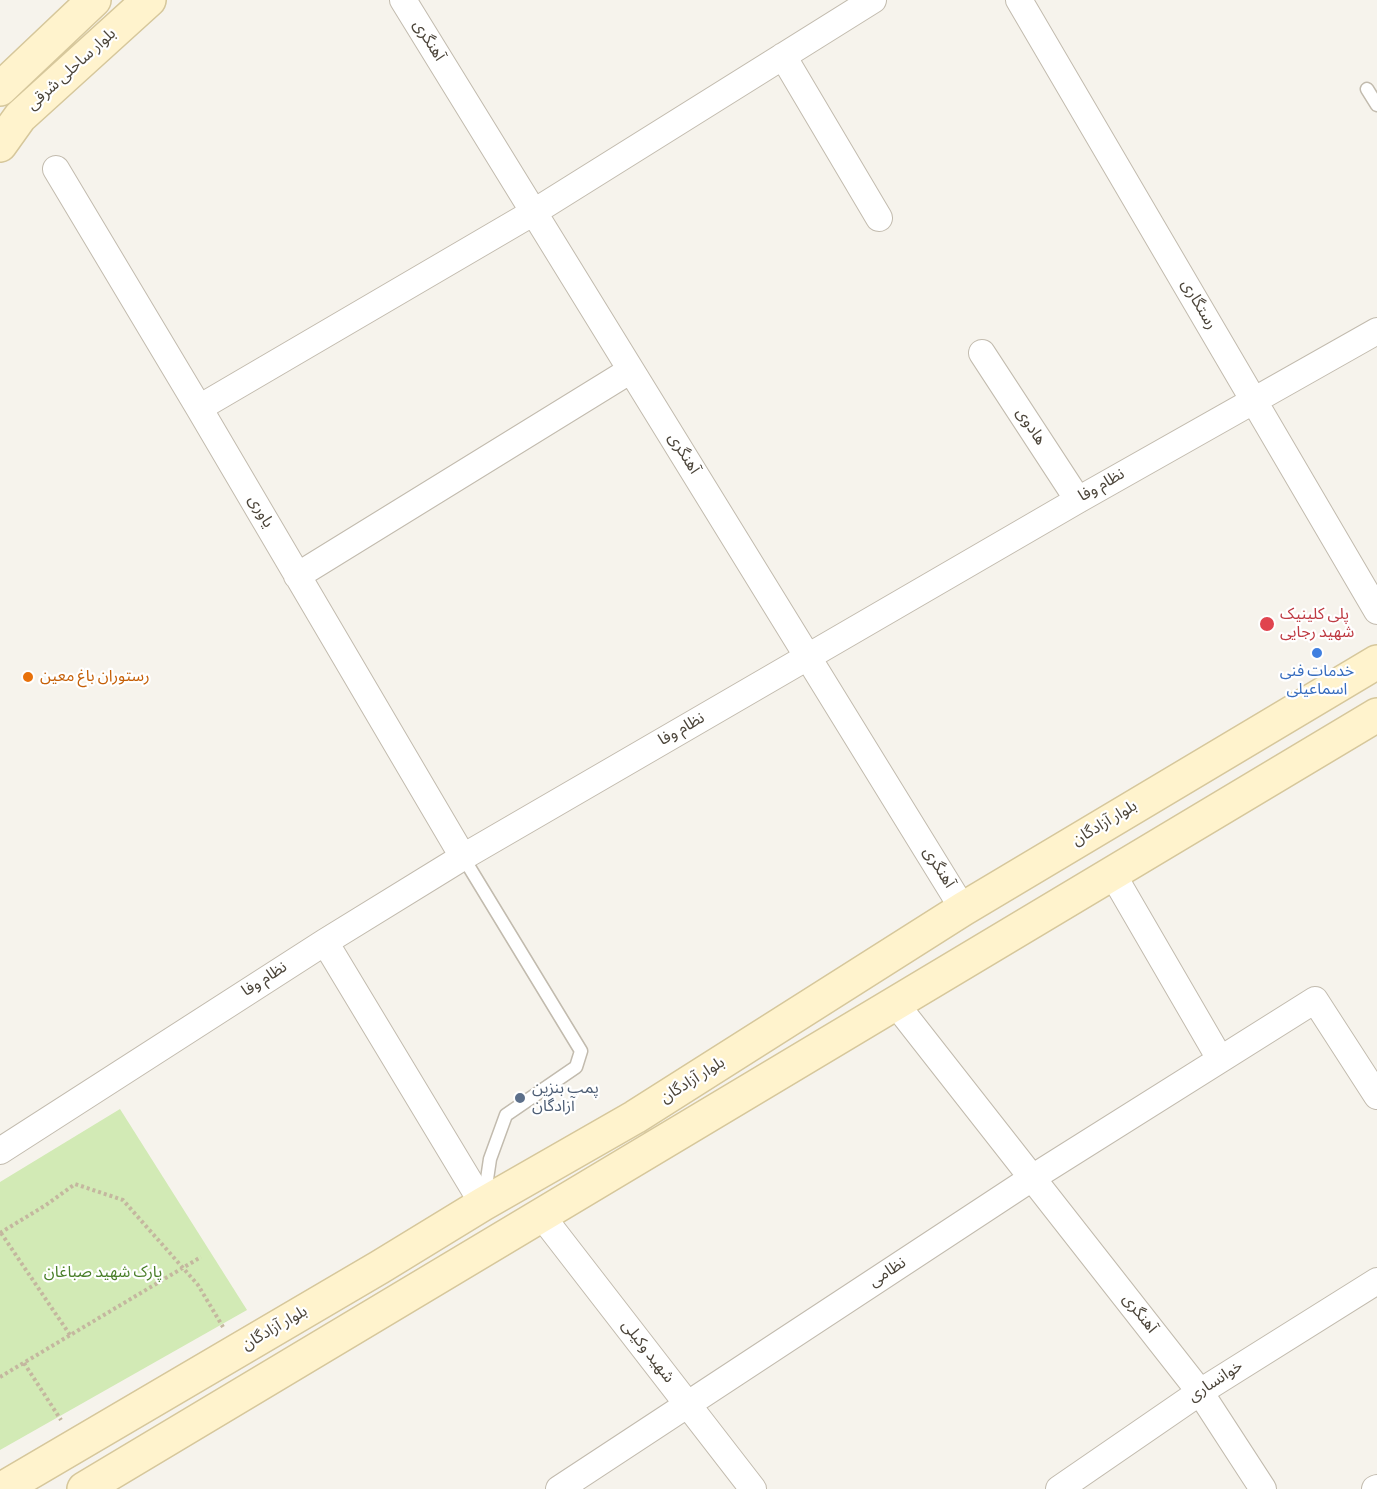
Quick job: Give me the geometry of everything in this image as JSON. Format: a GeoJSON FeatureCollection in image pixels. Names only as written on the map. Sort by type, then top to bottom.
{"type":"FeatureCollection","features":[{"type":"Feature","properties":{"kind":"main road","name":"بلوار ساحلی شرقی"},"geometry":{"type":"LineString","coordinates":[[0,89],[94,0]]}},
{"type":"Feature","properties":{"kind":"main road","name":"بلوار ساحلی شرقی"},"geometry":{"type":"LineString","coordinates":[[1,140],[20,117],[149,0]]}},
{"type":"Feature","properties":{"kind":"main road","name":"بلوار آزادگان"},"geometry":{"type":"LineString","coordinates":[[2,1489],[483,1204],[635,1117],[963,909],[1377,662]]}},
{"type":"Feature","properties":{"kind":"main road"},"geometry":{"type":"LineString","coordinates":[[84,1489],[1377,715]]}},
{"type":"Feature","properties":{"kind":"street","name":"آهنگری"},"geometry":{"type":"LineString","coordinates":[[403,0],[963,909]]}},
{"type":"Feature","properties":{"kind":"street","name":"رستگاری"},"geometry":{"type":"LineString","coordinates":[[1019,0],[1377,611]]}},
{"type":"Feature","properties":{"kind":"street"},"geometry":{"type":"LineString","coordinates":[[199,408],[534,212],[783,56],[857,4]]}},
{"type":"Feature","properties":{"kind":"street"},"geometry":{"type":"LineString","coordinates":[[783,56],[879,218]]}},
{"type":"Feature","properties":{"kind":"street","name":"یاوری"},"geometry":{"type":"LineString","coordinates":[[56,169],[463,857]]}},
{"type":"Feature","properties":{"kind":"street","name":"نظام وفا"},"geometry":{"type":"LineString","coordinates":[[0,1151],[325,942],[463,857],[1078,500],[1377,331]]}},
{"type":"Feature","properties":{"kind":"street","name":"هادوی"},"geometry":{"type":"LineString","coordinates":[[982,353],[1078,500]]}},
{"type":"Feature","properties":{"kind":"street"},"geometry":{"type":"LineString","coordinates":[[297,576],[631,370]]}},
{"type":"Feature","properties":{"kind":"street"},"geometry":{"type":"LineString","coordinates":[[1112,873],[1220,1059]]}},
{"type":"Feature","properties":{"kind":"street"},"geometry":{"type":"LineString","coordinates":[[325,942],[483,1204]]}},
{"type":"Feature","properties":{"kind":"street","name":"نظامی"},"geometry":{"type":"LineString","coordinates":[[559,1489],[1032,1178],[1315,1000],[1377,1096]]}},
{"type":"Feature","properties":{"kind":"street","name":"آهنگری"},"geometry":{"type":"LineString","coordinates":[[896,1003],[1200,1392],[1263,1489]]}},
{"type":"Feature","properties":{"kind":"street","name":"شهید وکیلی"},"geometry":{"type":"LineString","coordinates":[[541,1215],[753,1489]]}},
{"type":"Feature","properties":{"kind":"street","name":"خوانساری"},"geometry":{"type":"LineString","coordinates":[[1059,1489],[1200,1392],[1377,1281]]}},
{"type":"Feature","properties":{"kind":"lane"},"geometry":{"type":"LineString","coordinates":[[1368,88],[1377,105]]}},
{"type":"Feature","properties":{"kind":"lane"},"geometry":{"type":"LineString","coordinates":[[463,857],[581,1051],[576,1067],[506,1115],[490,1159],[483,1204]]}},
{"type":"Feature","properties":{"kind":"path"},"geometry":{"type":"LineString","coordinates":[[70,1335],[0,1233],[75,1184],[123,1200],[198,1285],[237,1351]]}},
{"type":"Feature","properties":{"kind":"path"},"geometry":{"type":"LineString","coordinates":[[0,1377],[201,1257]]}},
{"type":"Feature","properties":{"kind":"path"},"geometry":{"type":"LineString","coordinates":[[24,1363],[78,1444]]}},
{"type":"Feature","properties":{"kind":"green space","name":"پارک شهید صباغان"},"geometry":{"type":"Polygon","coordinates":[[[120,1109],[247,1310],[0,1450],[0,1182],[120,1109]]]}},
{"type":"Feature","properties":{"kind":"place","name":"پلی کلینیک شهید رجایی"},"geometry":{"type":"Point","coordinates":[1267,624]}},
{"type":"Feature","properties":{"kind":"place","name":"خدمات فنی اسماعیلی"},"geometry":{"type":"Point","coordinates":[1317,653]}},
{"type":"Feature","properties":{"kind":"place","name":"رستوران باغ معین"},"geometry":{"type":"Point","coordinates":[28,677]}},
{"type":"Feature","properties":{"kind":"place","name":"پمپ بنزین آزادگان"},"geometry":{"type":"Point","coordinates":[520,1098]}}]}
